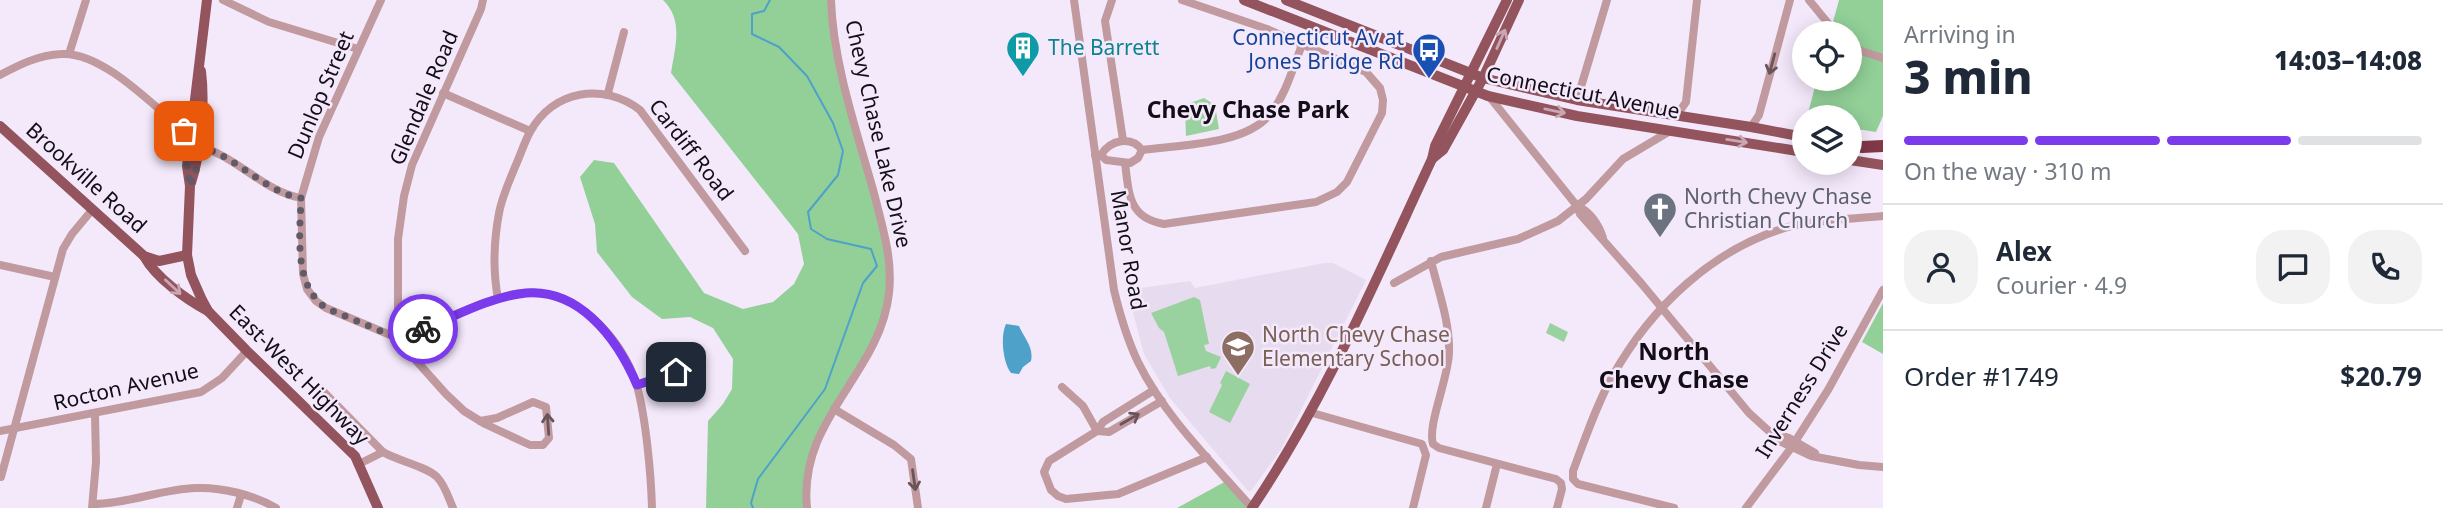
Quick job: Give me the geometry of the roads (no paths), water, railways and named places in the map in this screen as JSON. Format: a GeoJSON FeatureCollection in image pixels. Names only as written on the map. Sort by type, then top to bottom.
{"type":"FeatureCollection","features":[{"type":"Feature","properties":{"kind":"highway"},"geometry":{"type":"LineString","coordinates":[[1862,146],[1883,148]]}},
{"type":"Feature","properties":{"kind":"main road","name":"East-West Highway"},"geometry":{"type":"LineString","coordinates":[[190,186],[197,167],[207,0]]}},
{"type":"Feature","properties":{"kind":"main road","name":"Connecticut Avenue"},"geometry":{"type":"LineString","coordinates":[[1244,0],[1475,85],[1792,135]]}},
{"type":"Feature","properties":{"kind":"main road","name":"Connecticut Avenue"},"geometry":{"type":"LineString","coordinates":[[1286,0],[1471,74]]}},
{"type":"Feature","properties":{"kind":"main road"},"geometry":{"type":"LineString","coordinates":[[1475,85],[1471,74],[1507,0]]}},
{"type":"Feature","properties":{"kind":"main road"},"geometry":{"type":"LineString","coordinates":[[1252,508],[1280,466],[1309,412],[1375,281],[1432,159],[1435,146],[1475,85],[1519,0]]}},
{"type":"Feature","properties":{"kind":"main road","name":"East-West Highway"},"geometry":{"type":"LineString","coordinates":[[201,66],[195,86],[187,166],[190,186],[187,255],[191,275],[208,311],[355,456],[378,508]]}},
{"type":"Feature","properties":{"kind":"main road","name":"Connecticut Avenue"},"geometry":{"type":"LineString","coordinates":[[1475,85],[1488,96],[1577,116],[1792,150]]}},
{"type":"Feature","properties":{"kind":"main road","name":"Brookville Road"},"geometry":{"type":"LineString","coordinates":[[0,126],[144,256],[159,261],[187,255]]}},
{"type":"Feature","properties":{"kind":"main road"},"geometry":{"type":"LineString","coordinates":[[1862,162],[1883,166]]}},
{"type":"Feature","properties":{"kind":"main road"},"geometry":{"type":"LineString","coordinates":[[144,256],[148,264],[184,297],[208,311]]}},
{"type":"Feature","properties":{"kind":"street"},"geometry":{"type":"LineString","coordinates":[[69,54],[86,0]]}},
{"type":"Feature","properties":{"kind":"street"},"geometry":{"type":"LineString","coordinates":[[223,0],[269,22],[358,49]]}},
{"type":"Feature","properties":{"kind":"street","name":"Dunlop Street"},"geometry":{"type":"LineString","coordinates":[[381,0],[319,137],[301,198],[303,274],[307,289],[326,308],[395,337]]}},
{"type":"Feature","properties":{"kind":"street","name":"Glendale Road"},"geometry":{"type":"LineString","coordinates":[[395,337],[398,316],[398,239],[412,165],[483,0]]}},
{"type":"Feature","properties":{"kind":"street","name":"Chevy Chase Lake Drive"},"geometry":{"type":"LineString","coordinates":[[807,508],[806,477],[816,441],[874,344],[885,319],[890,276],[886,239],[840,64],[831,0]]}},
{"type":"Feature","properties":{"kind":"street","name":"Manor Road"},"geometry":{"type":"LineString","coordinates":[[1074,0],[1098,155],[1114,290],[1124,329],[1138,361],[1161,401],[1252,508]]}},
{"type":"Feature","properties":{"kind":"street"},"geometry":{"type":"LineString","coordinates":[[1112,0],[1105,21],[1123,140]]}},
{"type":"Feature","properties":{"kind":"street"},"geometry":{"type":"LineString","coordinates":[[1125,163],[1131,200],[1137,211],[1149,220],[1164,224],[1316,202],[1337,192],[1347,182],[1382,113],[1384,100],[1374,78],[1366,72],[1267,29],[1182,0]]}},
{"type":"Feature","properties":{"kind":"street"},"geometry":{"type":"LineString","coordinates":[[1577,100],[1607,0]]}},
{"type":"Feature","properties":{"kind":"street"},"geometry":{"type":"LineString","coordinates":[[1677,115],[1686,102],[1697,0]]}},
{"type":"Feature","properties":{"kind":"street"},"geometry":{"type":"LineString","coordinates":[[1751,127],[1759,115],[1790,0]]}},
{"type":"Feature","properties":{"kind":"street"},"geometry":{"type":"LineString","coordinates":[[1809,0],[1826,21]]}},
{"type":"Feature","properties":{"kind":"street"},"geometry":{"type":"LineString","coordinates":[[498,299],[496,242],[499,213],[504,193],[530,131],[547,111],[564,99],[585,93],[608,93],[624,32]]}},
{"type":"Feature","properties":{"kind":"street"},"geometry":{"type":"LineString","coordinates":[[1142,150],[1134,142],[1123,140],[1098,155],[1106,160],[1125,163],[1135,161],[1142,150],[1240,135],[1257,127],[1275,107],[1302,45]]}},
{"type":"Feature","properties":{"kind":"street"},"geometry":{"type":"LineString","coordinates":[[1862,51],[1883,58]]}},
{"type":"Feature","properties":{"kind":"street"},"geometry":{"type":"LineString","coordinates":[[0,75],[38,57],[69,54],[83,56],[111,71],[190,136]]}},
{"type":"Feature","properties":{"kind":"street"},"geometry":{"type":"LineString","coordinates":[[443,93],[530,131]]}},
{"type":"Feature","properties":{"kind":"street","name":"Cardiff Road"},"geometry":{"type":"LineString","coordinates":[[608,93],[640,110],[745,251]]}},
{"type":"Feature","properties":{"kind":"street"},"geometry":{"type":"LineString","coordinates":[[1488,96],[1577,206],[1584,209],[1600,228],[1604,240],[1749,413],[1771,432],[1811,456],[1883,467]]}},
{"type":"Feature","properties":{"kind":"street"},"geometry":{"type":"LineString","coordinates":[[167,118],[193,106]]}},
{"type":"Feature","properties":{"kind":"street"},"geometry":{"type":"LineString","coordinates":[[1394,283],[1431,261],[1457,252],[1524,237],[1558,221],[1577,206],[1623,159],[1671,131]]}},
{"type":"Feature","properties":{"kind":"street"},"geometry":{"type":"LineString","coordinates":[[198,147],[212,150],[250,175],[291,196],[301,198]]}},
{"type":"Feature","properties":{"kind":"street"},"geometry":{"type":"LineString","coordinates":[[1,477],[66,243],[92,210]]}},
{"type":"Feature","properties":{"kind":"street"},"geometry":{"type":"LineString","coordinates":[[1674,508],[1578,484],[1573,479],[1573,471],[1601,399],[1630,348],[1667,301],[1717,260],[1745,243],[1795,226],[1883,216]]}},
{"type":"Feature","properties":{"kind":"street"},"geometry":{"type":"LineString","coordinates":[[1413,508],[1447,373],[1449,352],[1448,333],[1431,261]]}},
{"type":"Feature","properties":{"kind":"street"},"geometry":{"type":"LineString","coordinates":[[0,265],[55,277]]}},
{"type":"Feature","properties":{"kind":"street","name":"Inverness Drive"},"geometry":{"type":"LineString","coordinates":[[1746,508],[1793,445],[1828,390],[1883,290]]}},
{"type":"Feature","properties":{"kind":"street"},"geometry":{"type":"LineString","coordinates":[[480,421],[497,418],[538,402],[546,407],[549,438],[543,445],[530,445],[480,421],[464,411],[395,337],[521,293],[559,297],[579,308],[612,338],[637,385],[652,508]]}},
{"type":"Feature","properties":{"kind":"street","name":"Rocton Avenue"},"geometry":{"type":"LineString","coordinates":[[0,432],[201,392],[222,378],[247,351]]}},
{"type":"Feature","properties":{"kind":"street"},"geometry":{"type":"LineString","coordinates":[[637,385],[676,372]]}},
{"type":"Feature","properties":{"kind":"street","name":"East-West Highway"},"geometry":{"type":"LineString","coordinates":[[318,387],[383,452]]}},
{"type":"Feature","properties":{"kind":"street"},"geometry":{"type":"LineString","coordinates":[[1062,387],[1083,406],[1097,431]]}},
{"type":"Feature","properties":{"kind":"street"},"geometry":{"type":"LineString","coordinates":[[1154,390],[1102,422],[1097,431],[1049,461],[1045,467],[1046,482],[1058,496],[1066,499],[1128,491],[1207,457]]}},
{"type":"Feature","properties":{"kind":"street"},"geometry":{"type":"LineString","coordinates":[[1097,431],[1109,432],[1161,401]]}},
{"type":"Feature","properties":{"kind":"street"},"geometry":{"type":"LineString","coordinates":[[834,409],[911,459],[918,508]]}},
{"type":"Feature","properties":{"kind":"street"},"geometry":{"type":"LineString","coordinates":[[1309,412],[1556,479],[1561,483],[1562,489],[1557,508]]}},
{"type":"Feature","properties":{"kind":"street"},"geometry":{"type":"LineString","coordinates":[[94,414],[96,462],[92,506],[195,488],[217,489],[276,508]]}},
{"type":"Feature","properties":{"kind":"street"},"geometry":{"type":"LineString","coordinates":[[359,464],[383,452],[396,460],[432,472],[443,486],[453,508]]}},
{"type":"Feature","properties":{"kind":"street"},"geometry":{"type":"LineString","coordinates":[[1486,508],[1497,464]]}},
{"type":"Feature","properties":{"kind":"street"},"geometry":{"type":"LineString","coordinates":[[237,508],[241,495]]}},
{"type":"Feature","properties":{"kind":"water"},"geometry":{"type":"Polygon","coordinates":[[[1006,324],[1019,326],[1031,351],[1031,361],[1019,374],[1011,373],[1004,356],[1003,336],[1006,324]]]}},
{"type":"Feature","properties":{"kind":"waterway"},"geometry":{"type":"LineString","coordinates":[[753,508],[751,503],[758,479],[825,389],[863,283],[877,266],[871,249],[827,239],[811,229],[808,212],[838,175],[843,151],[833,123],[807,76],[779,47],[752,34],[752,14],[764,11],[770,0]]}},
{"type":"Feature","properties":{"kind":"place","name":"The Barrett"},"geometry":{"type":"Point","coordinates":[1023,78]}},
{"type":"Feature","properties":{"kind":"place","name":"Connecticut Av at Jones Bridge Rd"},"geometry":{"type":"Point","coordinates":[1429,80]}},
{"type":"Feature","properties":{"kind":"place","name":"North Chevy Chase Christian Church"},"geometry":{"type":"Point","coordinates":[1660,239]}},
{"type":"Feature","properties":{"kind":"place","name":"North Chevy Chase Elementary School"},"geometry":{"type":"Point","coordinates":[1238,377]}},
{"type":"Feature","properties":{"kind":"district","name":"Chevy Chase Park"},"geometry":{"type":"Point","coordinates":[1248,110]}},
{"type":"Feature","properties":{"kind":"district","name":"North Chevy Chase"},"geometry":{"type":"Point","coordinates":[1674,366]}}]}
